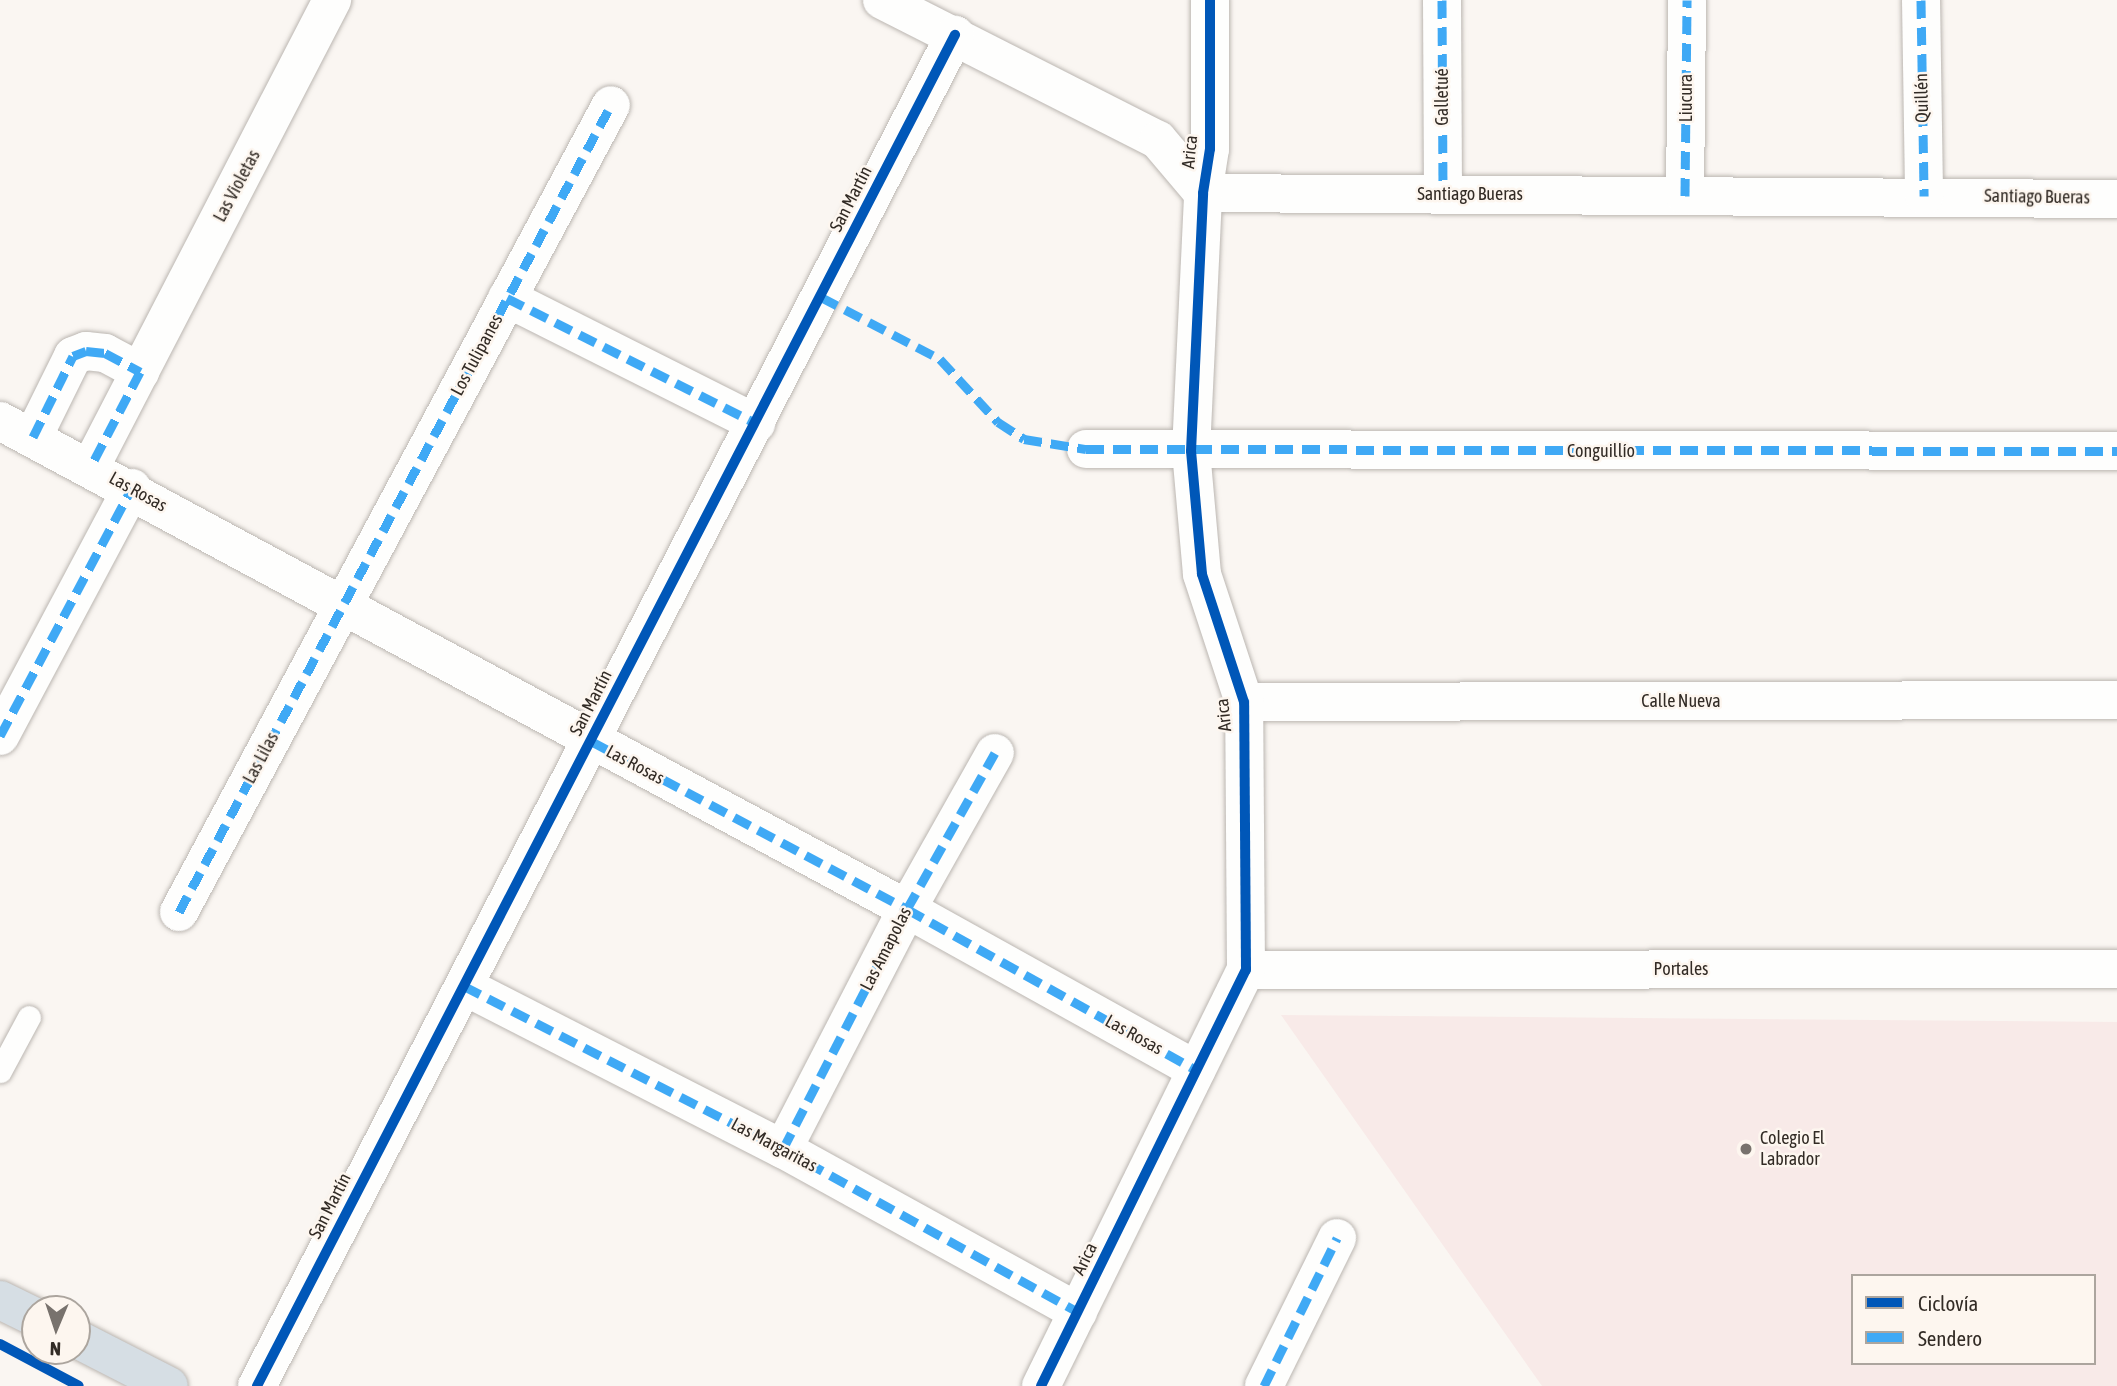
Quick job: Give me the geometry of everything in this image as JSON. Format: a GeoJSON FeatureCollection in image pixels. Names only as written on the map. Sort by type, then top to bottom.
{"type":"FeatureCollection","features":[{"type":"Feature","properties":{"kind":"highway"},"geometry":{"type":"LineString","coordinates":[[0,1300],[21,1310]]}},
{"type":"Feature","properties":{"kind":"highway"},"geometry":{"type":"LineString","coordinates":[[91,1346],[169,1386]]}},
{"type":"Feature","properties":{"kind":"street","name":"Las Violetas"},"geometry":{"type":"LineString","coordinates":[[92,466],[332,0]]}},
{"type":"Feature","properties":{"kind":"street"},"geometry":{"type":"LineString","coordinates":[[882,0],[1158,140],[1203,193]]}},
{"type":"Feature","properties":{"kind":"street","name":"Arica"},"geometry":{"type":"LineString","coordinates":[[1041,1386],[1246,970],[1244,702],[1202,574],[1191,451],[1203,193],[1210,149],[1210,0]]}},
{"type":"Feature","properties":{"kind":"street","name":"Galletué"},"geometry":{"type":"LineString","coordinates":[[1442,0],[1443,193]]}},
{"type":"Feature","properties":{"kind":"street","name":"Liucura"},"geometry":{"type":"LineString","coordinates":[[1685,196],[1687,0]]}},
{"type":"Feature","properties":{"kind":"street","name":"Quillén"},"geometry":{"type":"LineString","coordinates":[[1921,0],[1924,196]]}},
{"type":"Feature","properties":{"kind":"street","name":"San Martín"},"geometry":{"type":"LineString","coordinates":[[257,1386],[955,35]]}},
{"type":"Feature","properties":{"kind":"street","name":"Los Tulipanes"},"geometry":{"type":"LineString","coordinates":[[343,604],[611,105]]}},
{"type":"Feature","properties":{"kind":"street","name":"Santiago Bueras"},"geometry":{"type":"LineString","coordinates":[[1203,193],[2117,199]]}},
{"type":"Feature","properties":{"kind":"street"},"geometry":{"type":"LineString","coordinates":[[507,298],[756,423]]}},
{"type":"Feature","properties":{"kind":"street"},"geometry":{"type":"LineString","coordinates":[[16,429],[73,356],[86,351],[105,353],[140,372]]}},
{"type":"Feature","properties":{"kind":"street","name":"Las Rosas"},"geometry":{"type":"LineString","coordinates":[[16,429],[92,466],[591,741],[907,909],[1196,1070]]}},
{"type":"Feature","properties":{"kind":"street","name":"Conguillío"},"geometry":{"type":"LineString","coordinates":[[1086,449],[2117,451]]}},
{"type":"Feature","properties":{"kind":"street"},"geometry":{"type":"LineString","coordinates":[[0,736],[131,488]]}},
{"type":"Feature","properties":{"kind":"street","name":"Las Lilas"},"geometry":{"type":"LineString","coordinates":[[179,912],[343,604]]}},
{"type":"Feature","properties":{"kind":"street","name":"Calle Nueva"},"geometry":{"type":"LineString","coordinates":[[1244,702],[2117,700]]}},
{"type":"Feature","properties":{"kind":"street","name":"Las Amapolas"},"geometry":{"type":"LineString","coordinates":[[783,1149],[907,909],[995,752]]}},
{"type":"Feature","properties":{"kind":"street","name":"Portales"},"geometry":{"type":"LineString","coordinates":[[1246,970],[2117,968]]}},
{"type":"Feature","properties":{"kind":"street","name":"Las Margaritas"},"geometry":{"type":"LineString","coordinates":[[464,986],[783,1149],[1078,1312]]}},
{"type":"Feature","properties":{"kind":"street"},"geometry":{"type":"LineString","coordinates":[[1264,1386],[1337,1238]]}},
{"type":"Feature","properties":{"kind":"lane"},"geometry":{"type":"LineString","coordinates":[[0,1071],[29,1017]]}},
{"type":"Feature","properties":{"kind":"shaded area","name":"Colegio El Labrador"},"geometry":{"type":"Polygon","coordinates":[[[1281,1015],[2117,1022],[2117,1386],[1542,1386],[1281,1015]]]}},
{"type":"Feature","properties":{"kind":"marked path"},"geometry":{"type":"LineString","coordinates":[[1442,0],[1443,193]]}},
{"type":"Feature","properties":{"kind":"marked path"},"geometry":{"type":"LineString","coordinates":[[1685,196],[1687,0]]}},
{"type":"Feature","properties":{"kind":"marked path"},"geometry":{"type":"LineString","coordinates":[[1921,0],[1924,196]]}},
{"type":"Feature","properties":{"kind":"marked path"},"geometry":{"type":"LineString","coordinates":[[179,912],[611,105]]}},
{"type":"Feature","properties":{"kind":"marked path"},"geometry":{"type":"LineString","coordinates":[[821,297],[940,359],[998,422],[1024,439],[1086,449],[2117,451]]}},
{"type":"Feature","properties":{"kind":"marked path"},"geometry":{"type":"LineString","coordinates":[[507,298],[756,423]]}},
{"type":"Feature","properties":{"kind":"marked path"},"geometry":{"type":"LineString","coordinates":[[33,437],[73,356],[86,351],[105,353],[140,372],[91,466]]}},
{"type":"Feature","properties":{"kind":"marked path"},"geometry":{"type":"LineString","coordinates":[[0,736],[132,488]]}},
{"type":"Feature","properties":{"kind":"marked path"},"geometry":{"type":"LineString","coordinates":[[591,741],[907,909],[1196,1070]]}},
{"type":"Feature","properties":{"kind":"marked path"},"geometry":{"type":"LineString","coordinates":[[783,1149],[907,909],[995,753]]}},
{"type":"Feature","properties":{"kind":"marked path"},"geometry":{"type":"LineString","coordinates":[[464,986],[783,1149],[1078,1312]]}},
{"type":"Feature","properties":{"kind":"marked path"},"geometry":{"type":"LineString","coordinates":[[1264,1386],[1337,1238]]}},
{"type":"Feature","properties":{"kind":"cycle path"},"geometry":{"type":"LineString","coordinates":[[1041,1386],[1246,970],[1244,702],[1202,574],[1191,451],[1203,193],[1210,149],[1210,0]]}},
{"type":"Feature","properties":{"kind":"cycle path"},"geometry":{"type":"LineString","coordinates":[[257,1386],[955,35]]}},
{"type":"Feature","properties":{"kind":"cycle path"},"geometry":{"type":"LineString","coordinates":[[0,1344],[79,1386]]}},
{"type":"Feature","properties":{"kind":"place","name":"Colegio El Labrador"},"geometry":{"type":"Point","coordinates":[1746,1149]}}]}
